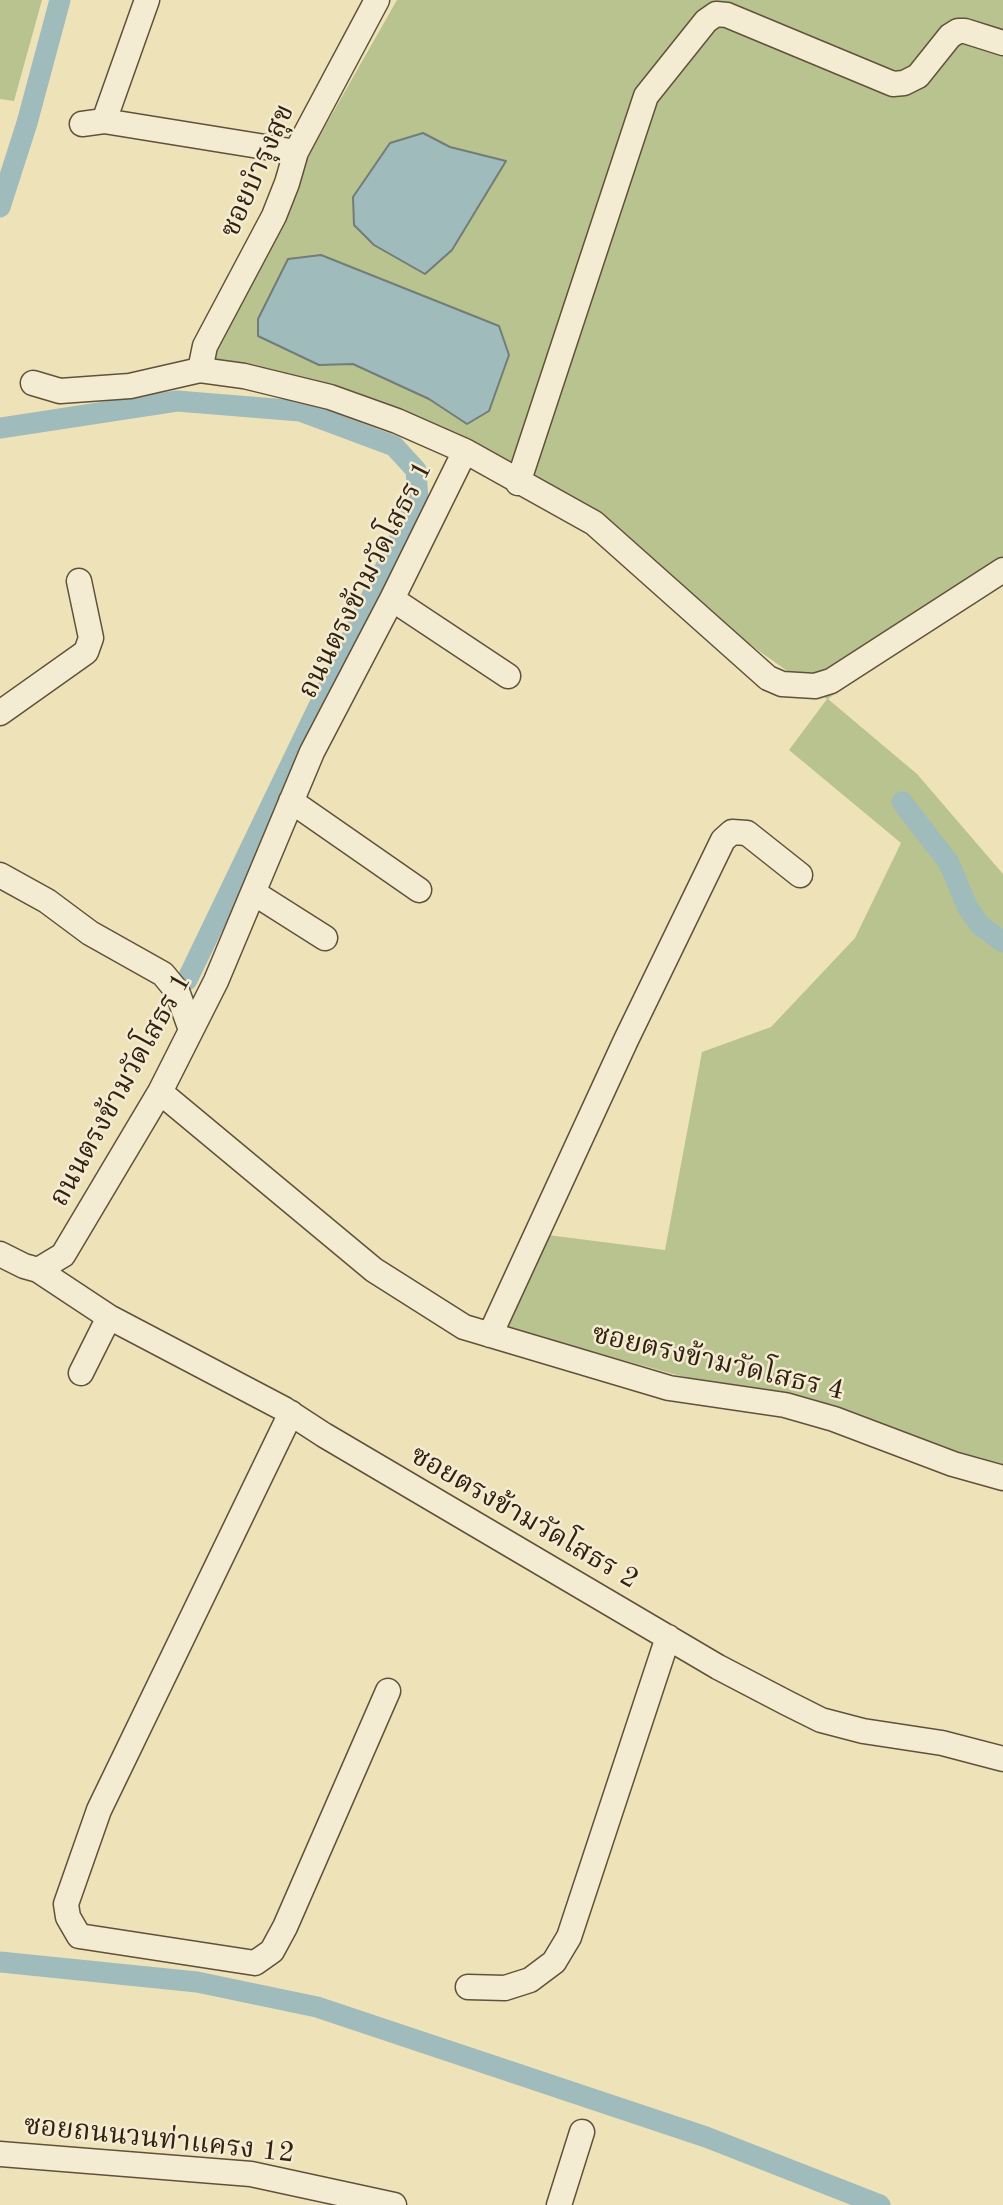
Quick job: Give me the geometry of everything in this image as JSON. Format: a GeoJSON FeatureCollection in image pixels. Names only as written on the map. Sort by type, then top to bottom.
{"type":"FeatureCollection","features":[{"type":"Feature","properties":{"kind":"street"},"geometry":{"type":"LineString","coordinates":[[147,0],[93,123],[296,152]]}},
{"type":"Feature","properties":{"kind":"street","name":"ซอยบำรุงสุข"},"geometry":{"type":"LineString","coordinates":[[200,370],[205,346],[274,216],[296,152],[377,0]]}},
{"type":"Feature","properties":{"kind":"street"},"geometry":{"type":"LineString","coordinates":[[518,483],[646,96],[706,20],[716,14],[727,15],[893,85],[918,76],[950,36],[958,31],[1003,43]]}},
{"type":"Feature","properties":{"kind":"street"},"geometry":{"type":"LineString","coordinates":[[33,383],[60,391],[130,386],[200,370],[244,376],[330,397],[397,421],[465,452]]}},
{"type":"Feature","properties":{"kind":"street","name":"ถนนตรงข้ามวัดโสธร 1"},"geometry":{"type":"LineString","coordinates":[[38,1270],[63,1255],[160,1092],[216,981],[312,752],[465,452],[594,523],[768,678],[782,684],[815,686],[831,681],[1003,570]]}},
{"type":"Feature","properties":{"kind":"street"},"geometry":{"type":"LineString","coordinates":[[0,713],[86,652],[91,638],[79,581]]}},
{"type":"Feature","properties":{"kind":"street"},"geometry":{"type":"LineString","coordinates":[[392,599],[508,676]]}},
{"type":"Feature","properties":{"kind":"street"},"geometry":{"type":"LineString","coordinates":[[291,801],[418,890]]}},
{"type":"Feature","properties":{"kind":"street"},"geometry":{"type":"LineString","coordinates":[[490,1335],[626,1040],[723,840],[732,832],[747,833],[800,875]]}},
{"type":"Feature","properties":{"kind":"street"},"geometry":{"type":"LineString","coordinates":[[0,875],[47,901],[90,933],[163,974],[177,991],[191,1030]]}},
{"type":"Feature","properties":{"kind":"street"},"geometry":{"type":"LineString","coordinates":[[254,893],[325,938]]}},
{"type":"Feature","properties":{"kind":"street","name":"ซอยตรงข้ามวัดโสธร 4"},"geometry":{"type":"LineString","coordinates":[[160,1092],[374,1270],[464,1327],[668,1388],[748,1398],[797,1408],[834,1419],[953,1464],[1003,1478]]}},
{"type":"Feature","properties":{"kind":"street"},"geometry":{"type":"LineString","coordinates":[[0,1254],[38,1270]]}},
{"type":"Feature","properties":{"kind":"street","name":"ซอยตรงข้ามวัดโสธร 2"},"geometry":{"type":"LineString","coordinates":[[38,1270],[109,1317],[291,1413],[718,1667],[821,1720],[863,1731],[942,1743],[1003,1759]]}},
{"type":"Feature","properties":{"kind":"street"},"geometry":{"type":"LineString","coordinates":[[81,1373],[109,1317]]}},
{"type":"Feature","properties":{"kind":"street"},"geometry":{"type":"LineString","coordinates":[[291,1413],[99,1810],[66,1904],[68,1917],[79,1936],[255,1963],[272,1951],[388,1691]]}},
{"type":"Feature","properties":{"kind":"street"},"geometry":{"type":"LineString","coordinates":[[468,1987],[505,1988],[530,1980],[554,1962],[569,1937],[668,1637]]}},
{"type":"Feature","properties":{"kind":"street"},"geometry":{"type":"LineString","coordinates":[[559,2205],[582,2132]]}},
{"type":"Feature","properties":{"kind":"street","name":"ซอยถนนวนท่าแครง 12"},"geometry":{"type":"LineString","coordinates":[[0,2154],[251,2174],[394,2205]]}},
{"type":"Feature","properties":{"kind":"green space"},"geometry":{"type":"Polygon","coordinates":[[[0,0],[42,0],[14,101],[0,99],[0,0]]]}},
{"type":"Feature","properties":{"kind":"green space"},"geometry":{"type":"Polygon","coordinates":[[[397,0],[1003,0],[1003,561],[828,699],[917,774],[1003,874],[1003,1471],[864,1421],[673,1374],[505,1327],[548,1235],[665,1250],[702,1052],[771,1027],[855,938],[901,843],[789,750],[827,699],[492,453],[211,357],[274,216],[397,0]],[[423,133],[353,197],[354,225],[374,245],[506,161],[450,147],[423,133]],[[353,364],[429,399],[467,424],[489,411],[353,364]]]}},
{"type":"Feature","properties":{"kind":"water"},"geometry":{"type":"Polygon","coordinates":[[[423,133],[450,147],[506,161],[452,250],[425,274],[374,245],[354,225],[353,197],[390,143],[423,133]]]}},
{"type":"Feature","properties":{"kind":"water"},"geometry":{"type":"Polygon","coordinates":[[[321,255],[499,326],[509,355],[489,411],[467,424],[429,399],[353,364],[319,365],[258,336],[258,319],[288,259],[321,255]]]}},
{"type":"Feature","properties":{"kind":"waterway"},"geometry":{"type":"LineString","coordinates":[[0,207],[27,123],[60,0]]}},
{"type":"Feature","properties":{"kind":"waterway"},"geometry":{"type":"LineString","coordinates":[[0,428],[177,401],[300,411],[394,446],[416,470],[418,500],[187,980]]}},
{"type":"Feature","properties":{"kind":"waterway"},"geometry":{"type":"LineString","coordinates":[[902,802],[949,863],[968,908],[980,925],[1003,942]]}},
{"type":"Feature","properties":{"kind":"waterway"},"geometry":{"type":"LineString","coordinates":[[0,1962],[197,1982],[317,2007],[706,2137],[880,2205]]}}]}
